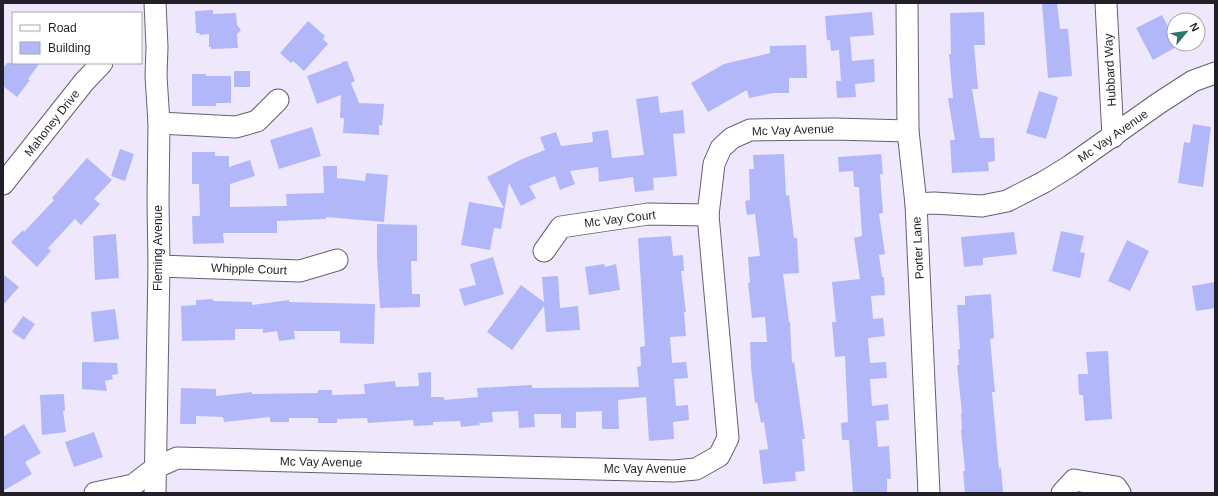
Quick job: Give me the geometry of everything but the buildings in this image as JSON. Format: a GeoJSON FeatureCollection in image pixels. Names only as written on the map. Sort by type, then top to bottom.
{"type":"FeatureCollection","features":[{"type":"Feature","properties":{"kind":"street","name":"Fleming Avenue"},"geometry":{"type":"LineString","coordinates":[[155,3],[149,48],[156,76],[159,123],[159,266],[155,493]]}},
{"type":"Feature","properties":{"kind":"street","name":"Porter Lane"},"geometry":{"type":"LineString","coordinates":[[907,3],[908,131],[916,204],[929,493]]}},
{"type":"Feature","properties":{"kind":"street","name":"Hubbard Way"},"geometry":{"type":"LineString","coordinates":[[1106,3],[1113,137]]}},
{"type":"Feature","properties":{"kind":"street","name":"Mahoney Drive"},"geometry":{"type":"LineString","coordinates":[[3,184],[84,82],[101,64]]}},
{"type":"Feature","properties":{"kind":"street","name":"Mc Vay Avenue"},"geometry":{"type":"LineString","coordinates":[[916,204],[934,203],[982,206],[1007,200],[1044,182],[1070,166],[1159,103],[1193,81],[1215,73]]}},
{"type":"Feature","properties":{"kind":"street"},"geometry":{"type":"LineString","coordinates":[[159,123],[236,127],[257,121],[278,100]]}},
{"type":"Feature","properties":{"kind":"street","name":"Mc Vay Avenue"},"geometry":{"type":"LineString","coordinates":[[95,493],[133,485],[155,468],[177,458],[674,471],[696,469],[719,456],[728,438],[708,215],[714,164],[721,148],[732,138],[750,130],[834,128],[908,131]]}},
{"type":"Feature","properties":{"kind":"street","name":"Mc Vay Court"},"geometry":{"type":"LineString","coordinates":[[544,251],[561,227],[648,214],[708,215]]}},
{"type":"Feature","properties":{"kind":"street","name":"Whipple Court"},"geometry":{"type":"LineString","coordinates":[[159,266],[300,271],[336,260]]}},
{"type":"Feature","properties":{"kind":"street"},"geometry":{"type":"LineString","coordinates":[[1062,493],[1074,480],[1116,488],[1120,493]]}}]}
